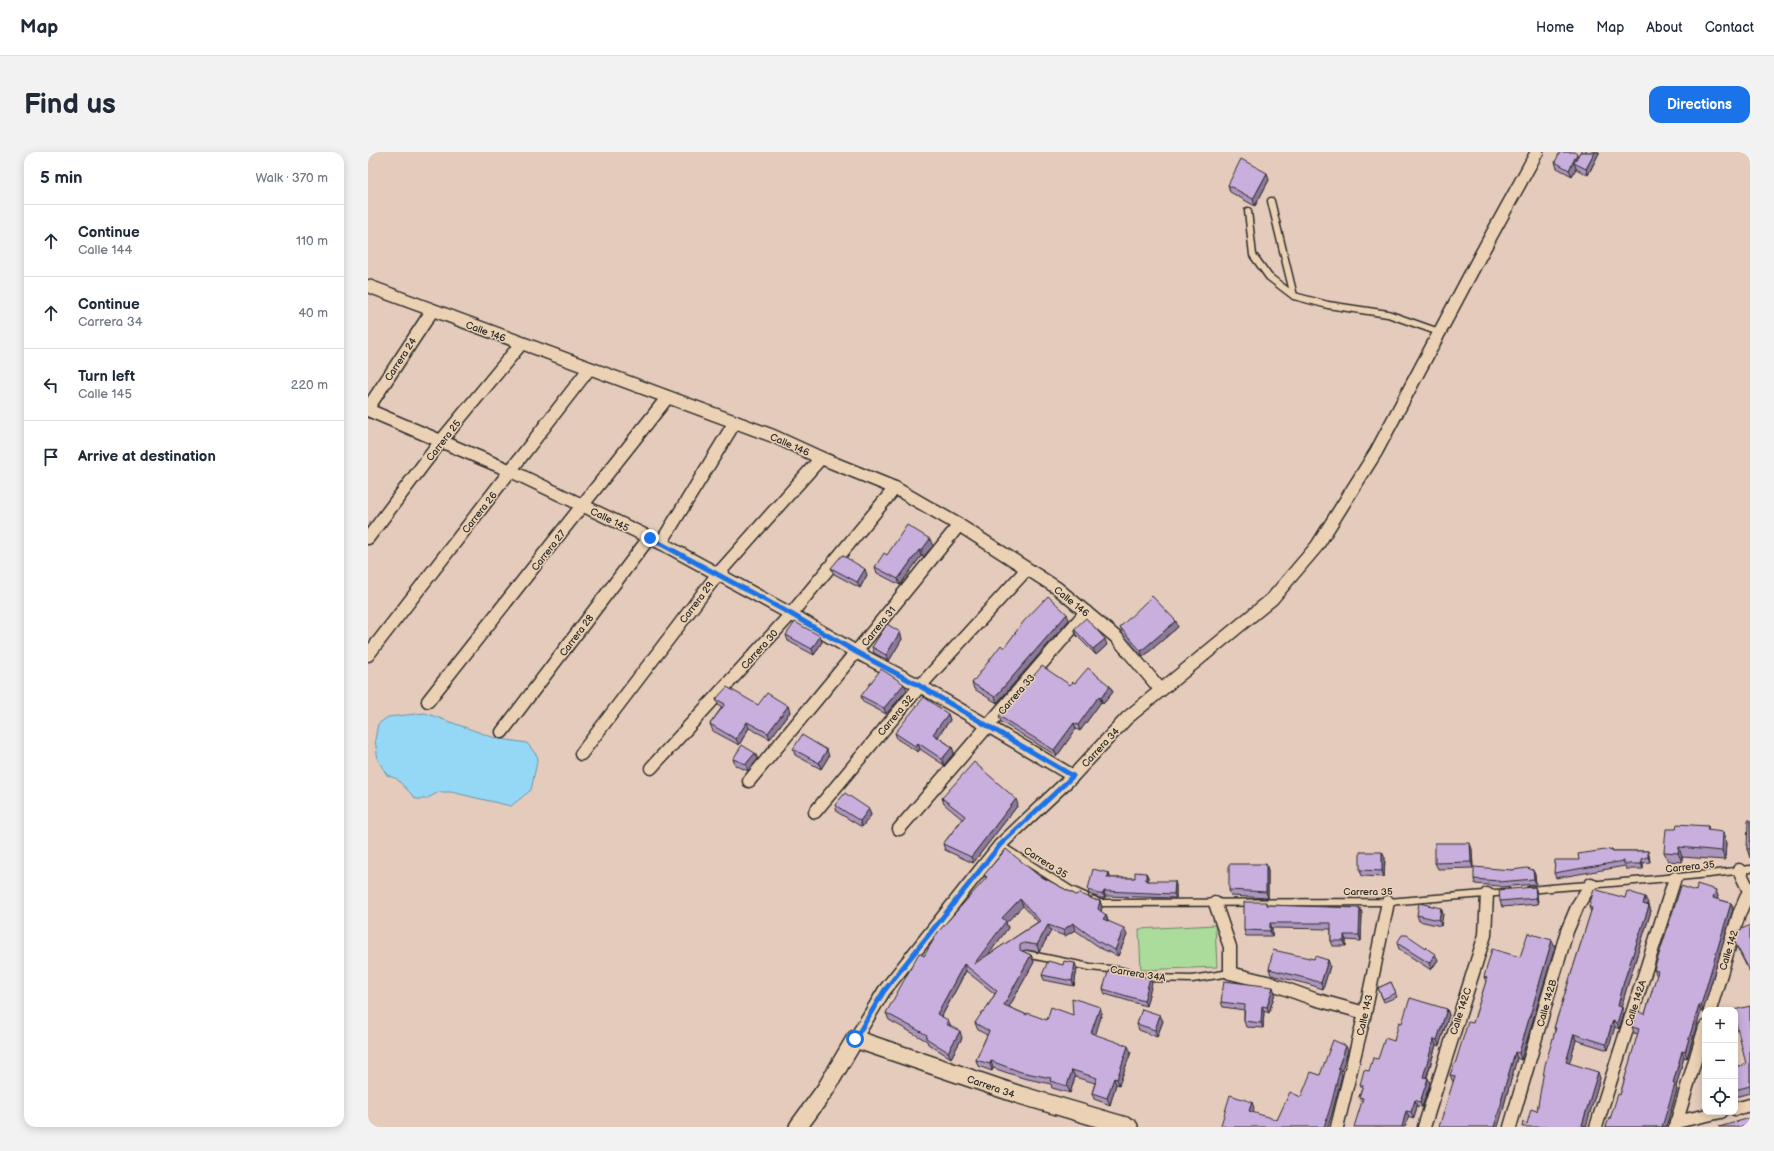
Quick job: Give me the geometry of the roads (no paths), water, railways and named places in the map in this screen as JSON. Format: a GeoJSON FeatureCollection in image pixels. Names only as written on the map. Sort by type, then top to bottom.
{"type":"FeatureCollection","features":[{"type":"Feature","properties":{"kind":"street","name":"Carrera 34"},"geometry":{"type":"LineString","coordinates":[[1129,1127],[1020,1095],[855,1039],[884,991],[1000,845],[1073,776],[1127,718],[1272,599],[1317,546],[1376,452],[1439,332],[1537,152]]}},
{"type":"Feature","properties":{"kind":"street","name":"Calle 146"},"geometry":{"type":"LineString","coordinates":[[368,286],[521,344],[773,436],[821,458],[895,488],[959,525],[1057,588],[1117,638],[1160,690]]}},
{"type":"Feature","properties":{"kind":"street","name":"Carrera 24"},"geometry":{"type":"LineString","coordinates":[[368,409],[432,311]]}},
{"type":"Feature","properties":{"kind":"street","name":"Carrera 25"},"geometry":{"type":"LineString","coordinates":[[368,538],[441,441],[521,344]]}},
{"type":"Feature","properties":{"kind":"street","name":"Carrera 26"},"geometry":{"type":"LineString","coordinates":[[368,655],[589,369]]}},
{"type":"Feature","properties":{"kind":"street","name":"Carrera 27"},"geometry":{"type":"LineString","coordinates":[[428,701],[667,398]]}},
{"type":"Feature","properties":{"kind":"street","name":"Calle 145"},"geometry":{"type":"LineString","coordinates":[[368,409],[511,471],[661,543],[920,686],[1073,776]]}},
{"type":"Feature","properties":{"kind":"street"},"geometry":{"type":"LineString","coordinates":[[661,543],[735,422]]}},
{"type":"Feature","properties":{"kind":"street","name":"Carrera 29"},"geometry":{"type":"LineString","coordinates":[[581,754],[717,575],[821,458]]}},
{"type":"Feature","properties":{"kind":"street","name":"Carrera 30"},"geometry":{"type":"LineString","coordinates":[[651,768],[791,614],[895,488]]}},
{"type":"Feature","properties":{"kind":"street","name":"Carrera 31"},"geometry":{"type":"LineString","coordinates":[[749,780],[856,652],[959,525]]}},
{"type":"Feature","properties":{"kind":"street","name":"Carrera 28"},"geometry":{"type":"LineString","coordinates":[[502,732],[650,538]]}},
{"type":"Feature","properties":{"kind":"street","name":"Carrera 32"},"geometry":{"type":"LineString","coordinates":[[815,812],[920,686],[1027,569]]}},
{"type":"Feature","properties":{"kind":"street","name":"Carrera 33"},"geometry":{"type":"LineString","coordinates":[[899,829],[1086,612]]}},
{"type":"Feature","properties":{"kind":"street"},"geometry":{"type":"LineString","coordinates":[[1745,869],[1749,892]]}},
{"type":"Feature","properties":{"kind":"street","name":"Calle 142A"},"geometry":{"type":"LineString","coordinates":[[1596,1127],[1675,878]]}},
{"type":"Feature","properties":{"kind":"street","name":"Calle 142B"},"geometry":{"type":"LineString","coordinates":[[1510,1127],[1567,931],[1578,905],[1591,884]]}},
{"type":"Feature","properties":{"kind":"street","name":"Calle 142"},"geometry":{"type":"LineString","coordinates":[[1711,1007],[1739,914],[1749,892]]}},
{"type":"Feature","properties":{"kind":"street","name":"Calle 142C"},"geometry":{"type":"LineString","coordinates":[[1424,1127],[1485,935],[1487,894]]}},
{"type":"Feature","properties":{"kind":"street","name":"Calle 143"},"geometry":{"type":"LineString","coordinates":[[1337,1127],[1365,1013],[1388,902]]}},
{"type":"Feature","properties":{"kind":"street"},"geometry":{"type":"LineString","coordinates":[[1215,903],[1230,947],[1230,973]]}},
{"type":"Feature","properties":{"kind":"street","name":"Carrera 34A"},"geometry":{"type":"LineString","coordinates":[[1230,973],[1267,982],[1314,999],[1365,1013]]}},
{"type":"Feature","properties":{"kind":"street"},"geometry":{"type":"LineString","coordinates":[[1676,1125],[1702,1037]]}},
{"type":"Feature","properties":{"kind":"street"},"geometry":{"type":"LineString","coordinates":[[798,1127],[825,1090],[855,1039]]}},
{"type":"Feature","properties":{"kind":"street"},"geometry":{"type":"LineString","coordinates":[[1738,1108],[1750,1104]]}},
{"type":"Feature","properties":{"kind":"street"},"geometry":{"type":"LineString","coordinates":[[1676,1125],[1711,1115]]}},
{"type":"Feature","properties":{"kind":"lane"},"geometry":{"type":"LineString","coordinates":[[1271,202],[1294,296]]}},
{"type":"Feature","properties":{"kind":"lane"},"geometry":{"type":"LineString","coordinates":[[1248,211],[1253,255],[1270,277],[1294,296],[1328,305],[1388,314],[1439,332]]}},
{"type":"Feature","properties":{"kind":"lane","name":"Carrera 35"},"geometry":{"type":"LineString","coordinates":[[1000,845],[1071,890],[1100,903],[1215,903],[1280,901],[1388,902],[1517,891]]}},
{"type":"Feature","properties":{"kind":"lane","name":"Carrera 35"},"geometry":{"type":"LineString","coordinates":[[1524,890],[1675,878],[1745,869]]}},
{"type":"Feature","properties":{"kind":"lane","name":"Carrera 34A"},"geometry":{"type":"LineString","coordinates":[[1026,954],[1090,967],[1120,970],[1152,978],[1192,979],[1230,973]]}},
{"type":"Feature","properties":{"kind":"water"},"geometry":{"type":"Polygon","coordinates":[[[425,713],[495,738],[527,743],[538,757],[531,790],[511,806],[451,792],[439,792],[426,799],[416,799],[397,779],[387,775],[378,760],[375,740],[378,724],[388,717],[425,713]]]}}]}
